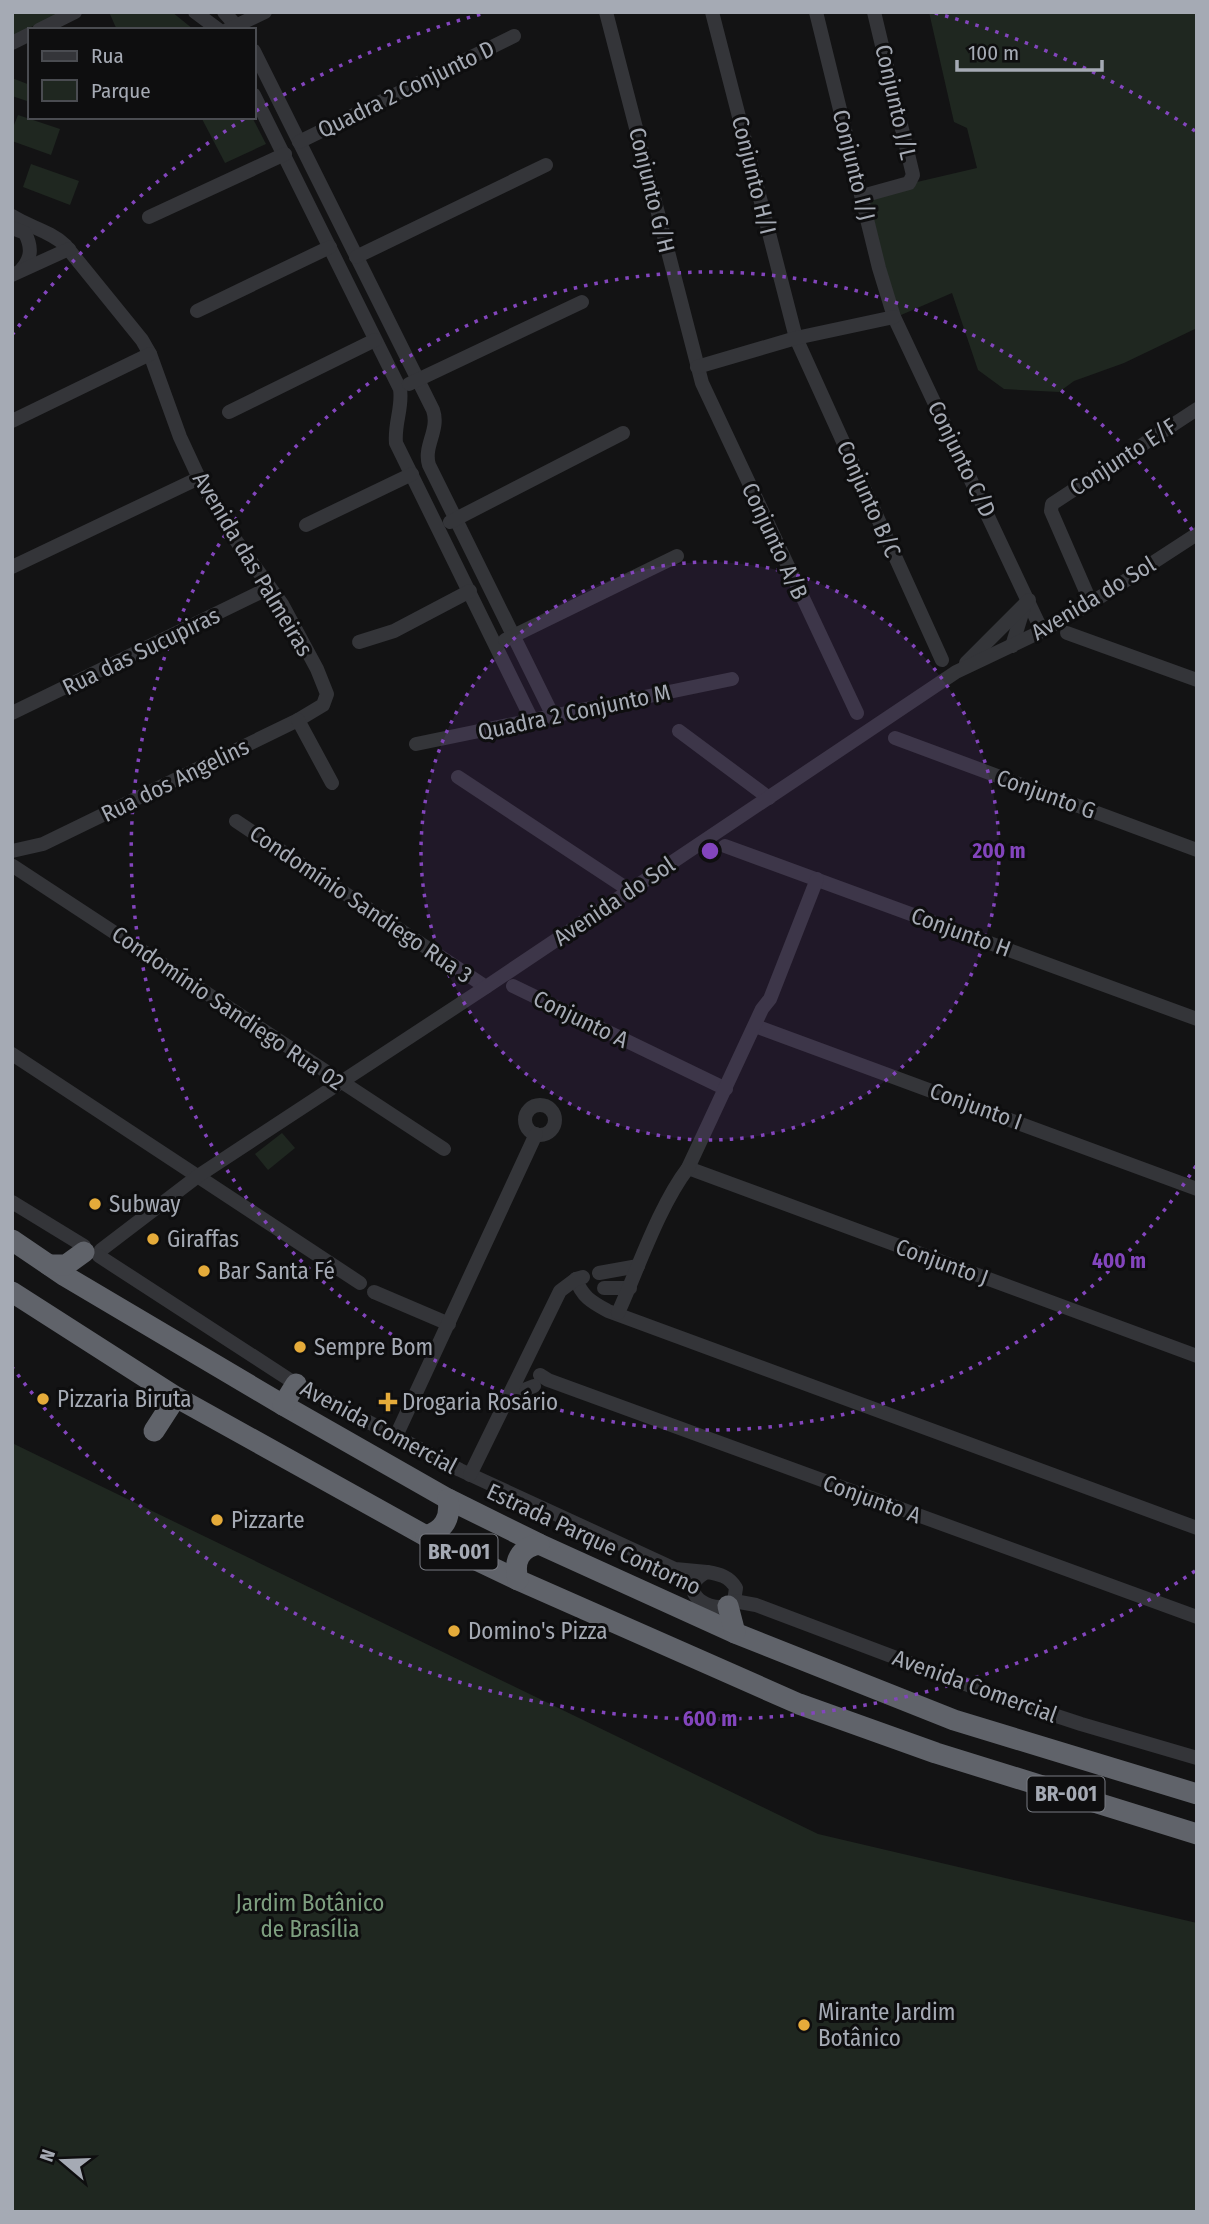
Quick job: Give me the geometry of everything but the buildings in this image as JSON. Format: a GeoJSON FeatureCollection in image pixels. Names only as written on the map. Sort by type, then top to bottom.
{"type":"FeatureCollection","features":[{"type":"Feature","properties":{"kind":"highway","name":"Estrada Parque Contorno"},"geometry":{"type":"LineString","coordinates":[[12,1240],[80,1285],[283,1405],[448,1499],[539,1545],[735,1633],[954,1720],[1197,1794]]}},
{"type":"Feature","properties":{"kind":"highway"},"geometry":{"type":"LineString","coordinates":[[49,1265],[66,1265],[92,1251]]}},
{"type":"Feature","properties":{"kind":"highway"},"geometry":{"type":"LineString","coordinates":[[80,1285],[81,1270],[92,1251]]}},
{"type":"Feature","properties":{"kind":"highway","name":"BR-001"},"geometry":{"type":"LineString","coordinates":[[12,1292],[176,1397],[426,1536],[518,1580],[799,1704],[936,1753],[1197,1834]]}},
{"type":"Feature","properties":{"kind":"highway"},"geometry":{"type":"LineString","coordinates":[[283,1405],[296,1384]]}},
{"type":"Feature","properties":{"kind":"highway"},"geometry":{"type":"LineString","coordinates":[[154,1431],[176,1397]]}},
{"type":"Feature","properties":{"kind":"highway"},"geometry":{"type":"LineString","coordinates":[[426,1536],[443,1527],[448,1519],[448,1499]]}},
{"type":"Feature","properties":{"kind":"highway"},"geometry":{"type":"LineString","coordinates":[[518,1580],[516,1563],[520,1555],[528,1546],[539,1545]]}},
{"type":"Feature","properties":{"kind":"highway"},"geometry":{"type":"LineString","coordinates":[[667,1604],[697,1583]]}},
{"type":"Feature","properties":{"kind":"highway"},"geometry":{"type":"LineString","coordinates":[[733,1598],[735,1633]]}},
{"type":"Feature","properties":{"kind":"highway"},"geometry":{"type":"LineString","coordinates":[[936,1753],[945,1751],[952,1744],[956,1736],[954,1720]]}},
{"type":"Feature","properties":{"kind":"highway"},"geometry":{"type":"LineString","coordinates":[[980,1767],[975,1760],[975,1745],[988,1732]]}},
{"type":"Feature","properties":{"kind":"street"},"geometry":{"type":"LineString","coordinates":[[43,28],[75,12]]}},
{"type":"Feature","properties":{"kind":"street"},"geometry":{"type":"LineString","coordinates":[[195,12],[216,28]]}},
{"type":"Feature","properties":{"kind":"street"},"geometry":{"type":"LineString","coordinates":[[233,22],[265,12]]}},
{"type":"Feature","properties":{"kind":"street","name":"Conjunto G/H"},"geometry":{"type":"LineString","coordinates":[[606,12],[697,367]]}},
{"type":"Feature","properties":{"kind":"street","name":"Conjunto H/I"},"geometry":{"type":"LineString","coordinates":[[712,12],[796,338]]}},
{"type":"Feature","properties":{"kind":"street","name":"Conjunto I/J"},"geometry":{"type":"LineString","coordinates":[[816,12],[894,317]]}},
{"type":"Feature","properties":{"kind":"street","name":"Conjunto J/L"},"geometry":{"type":"LineString","coordinates":[[862,196],[909,184],[913,175],[874,12]]}},
{"type":"Feature","properties":{"kind":"street"},"geometry":{"type":"LineString","coordinates":[[12,43],[28,35]]}},
{"type":"Feature","properties":{"kind":"street","name":"Quadra 2 Conjunto D"},"geometry":{"type":"LineString","coordinates":[[299,142],[513,36]]}},
{"type":"Feature","properties":{"kind":"street"},"geometry":{"type":"LineString","coordinates":[[256,55],[436,418],[428,459],[553,716]]}},
{"type":"Feature","properties":{"kind":"street"},"geometry":{"type":"LineString","coordinates":[[256,98],[400,389],[396,443],[532,720]]}},
{"type":"Feature","properties":{"kind":"street"},"geometry":{"type":"LineString","coordinates":[[149,217],[285,154]]}},
{"type":"Feature","properties":{"kind":"street"},"geometry":{"type":"LineString","coordinates":[[356,257],[546,164]]}},
{"type":"Feature","properties":{"kind":"street"},"geometry":{"type":"LineString","coordinates":[[306,196],[322,189]]}},
{"type":"Feature","properties":{"kind":"street","name":"Avenida das Palmeiras"},"geometry":{"type":"LineString","coordinates":[[12,216],[49,234],[124,317],[150,354],[180,437],[199,478],[232,535],[292,621],[327,694]]}},
{"type":"Feature","properties":{"kind":"street","name":"Avenida das Palmeiras"},"geometry":{"type":"LineString","coordinates":[[19,230],[65,250]]}},
{"type":"Feature","properties":{"kind":"street","name":"Avenida das Palmeiras"},"geometry":{"type":"LineString","coordinates":[[19,230],[31,246],[20,269]]}},
{"type":"Feature","properties":{"kind":"street"},"geometry":{"type":"LineString","coordinates":[[197,311],[330,247]]}},
{"type":"Feature","properties":{"kind":"street"},"geometry":{"type":"LineString","coordinates":[[20,269],[65,250]]}},
{"type":"Feature","properties":{"kind":"street"},"geometry":{"type":"LineString","coordinates":[[356,299],[373,291]]}},
{"type":"Feature","properties":{"kind":"street"},"geometry":{"type":"LineString","coordinates":[[400,389],[582,302]]}},
{"type":"Feature","properties":{"kind":"street"},"geometry":{"type":"LineString","coordinates":[[697,367],[796,338],[894,317]]}},
{"type":"Feature","properties":{"kind":"street","name":"Conjunto C/D"},"geometry":{"type":"LineString","coordinates":[[894,317],[1042,631]]}},
{"type":"Feature","properties":{"kind":"street","name":"Conjunto B/C"},"geometry":{"type":"LineString","coordinates":[[796,338],[942,660]]}},
{"type":"Feature","properties":{"kind":"street"},"geometry":{"type":"LineString","coordinates":[[229,412],[375,340]]}},
{"type":"Feature","properties":{"kind":"street"},"geometry":{"type":"LineString","coordinates":[[12,421],[150,354]]}},
{"type":"Feature","properties":{"kind":"street","name":"Conjunto A/B"},"geometry":{"type":"LineString","coordinates":[[697,367],[709,400],[857,713]]}},
{"type":"Feature","properties":{"kind":"street","name":"Conjunto E/F"},"geometry":{"type":"LineString","coordinates":[[1091,603],[1051,508],[1055,502],[1197,409]]}},
{"type":"Feature","properties":{"kind":"street"},"geometry":{"type":"LineString","coordinates":[[438,528],[624,433]]}},
{"type":"Feature","properties":{"kind":"street"},"geometry":{"type":"LineString","coordinates":[[306,525],[412,474]]}},
{"type":"Feature","properties":{"kind":"street"},"geometry":{"type":"LineString","coordinates":[[12,566],[199,478]]}},
{"type":"Feature","properties":{"kind":"street","name":"Avenida do Sol"},"geometry":{"type":"LineString","coordinates":[[92,1251],[114,1240],[198,1176],[956,672],[1042,631],[1091,603],[1197,534]]}},
{"type":"Feature","properties":{"kind":"street"},"geometry":{"type":"LineString","coordinates":[[495,645],[677,556]]}},
{"type":"Feature","properties":{"kind":"street","name":"Rua das Sucupiras"},"geometry":{"type":"LineString","coordinates":[[12,713],[269,588]]}},
{"type":"Feature","properties":{"kind":"street"},"geometry":{"type":"LineString","coordinates":[[359,642],[394,631],[470,591]]}},
{"type":"Feature","properties":{"kind":"street"},"geometry":{"type":"LineString","coordinates":[[956,672],[1027,603]]}},
{"type":"Feature","properties":{"kind":"street"},"geometry":{"type":"LineString","coordinates":[[998,632],[997,640],[1007,648],[1027,603]]}},
{"type":"Feature","properties":{"kind":"street"},"geometry":{"type":"LineString","coordinates":[[1067,633],[1197,680]]}},
{"type":"Feature","properties":{"kind":"street","name":"Quadra 2 Conjunto M"},"geometry":{"type":"LineString","coordinates":[[416,744],[733,679]]}},
{"type":"Feature","properties":{"kind":"street","name":"Rua dos Angelins"},"geometry":{"type":"LineString","coordinates":[[12,851],[43,844],[298,720],[323,705],[327,694]]}},
{"type":"Feature","properties":{"kind":"street"},"geometry":{"type":"LineString","coordinates":[[298,720],[332,783]]}},
{"type":"Feature","properties":{"kind":"street"},"geometry":{"type":"LineString","coordinates":[[679,732],[769,798]]}},
{"type":"Feature","properties":{"kind":"street","name":"Conjunto G"},"geometry":{"type":"LineString","coordinates":[[895,738],[1197,850]]}},
{"type":"Feature","properties":{"kind":"street"},"geometry":{"type":"LineString","coordinates":[[458,777],[629,890]]}},
{"type":"Feature","properties":{"kind":"street","name":"Condomínio Sandiego Rua 3"},"geometry":{"type":"LineString","coordinates":[[236,821],[486,987]]}},
{"type":"Feature","properties":{"kind":"street","name":"Conjunto H"},"geometry":{"type":"LineString","coordinates":[[725,846],[1197,1019]]}},
{"type":"Feature","properties":{"kind":"street","name":"Condomínio Sandiego Rua 02"},"geometry":{"type":"LineString","coordinates":[[13,866],[444,1149]]}},
{"type":"Feature","properties":{"kind":"street"},"geometry":{"type":"LineString","coordinates":[[618,1313],[680,1178],[688,1168],[762,1009],[770,999],[813,878]]}},
{"type":"Feature","properties":{"kind":"street","name":"Conjunto A"},"geometry":{"type":"LineString","coordinates":[[513,986],[726,1089]]}},
{"type":"Feature","properties":{"kind":"street","name":"Conjunto I"},"geometry":{"type":"LineString","coordinates":[[755,1026],[1197,1188]]}},
{"type":"Feature","properties":{"kind":"street"},"geometry":{"type":"LineString","coordinates":[[12,1054],[360,1283]]}},
{"type":"Feature","properties":{"kind":"street"},"geometry":{"type":"LineString","coordinates":[[396,1436],[537,1135]]}},
{"type":"Feature","properties":{"kind":"street","name":"Conjunto J"},"geometry":{"type":"LineString","coordinates":[[688,1168],[1197,1356]]}},
{"type":"Feature","properties":{"kind":"street","name":"Avenida Comercial"},"geometry":{"type":"LineString","coordinates":[[12,1202],[296,1384],[470,1475],[675,1569],[697,1583],[706,1605],[714,1608],[733,1598],[756,1605],[1005,1699],[1197,1759]]}},
{"type":"Feature","properties":{"kind":"street"},"geometry":{"type":"LineString","coordinates":[[599,1273],[638,1266]]}},
{"type":"Feature","properties":{"kind":"street"},"geometry":{"type":"LineString","coordinates":[[470,1475],[511,1395],[536,1377],[555,1300],[560,1291],[587,1285],[630,1288]]}},
{"type":"Feature","properties":{"kind":"street"},"geometry":{"type":"LineString","coordinates":[[587,1285],[586,1299],[618,1313],[1197,1528]]}},
{"type":"Feature","properties":{"kind":"street"},"geometry":{"type":"LineString","coordinates":[[374,1292],[449,1324]]}},
{"type":"Feature","properties":{"kind":"street"},"geometry":{"type":"LineString","coordinates":[[511,1395],[536,1377]]}},
{"type":"Feature","properties":{"kind":"street","name":"Conjunto A"},"geometry":{"type":"LineString","coordinates":[[536,1377],[1197,1617]]}},
{"type":"Feature","properties":{"kind":"street","name":"Avenida Comercial"},"geometry":{"type":"LineString","coordinates":[[697,1583],[726,1577],[733,1598]]}},
{"type":"Feature","properties":{"kind":"green space"},"geometry":{"type":"Polygon","coordinates":[[[12,12],[63,12],[28,28],[12,36],[12,12]]]}},
{"type":"Feature","properties":{"kind":"green space"},"geometry":{"type":"Polygon","coordinates":[[[109,12],[172,12],[192,28],[116,28],[109,12]]]}},
{"type":"Feature","properties":{"kind":"green space"},"geometry":{"type":"Polygon","coordinates":[[[929,12],[1197,12],[1197,328],[1124,363],[1074,381],[1059,392],[1004,389],[978,370],[952,293],[901,315],[893,301],[868,196],[977,168],[967,128],[954,122],[929,12]]]}},
{"type":"Feature","properties":{"kind":"green space"},"geometry":{"type":"Polygon","coordinates":[[[12,78],[28,84],[28,101],[12,96],[12,78]]]}},
{"type":"Feature","properties":{"kind":"green space"},"geometry":{"type":"Polygon","coordinates":[[[18,115],[60,129],[51,155],[12,141],[12,130],[18,115]]]}},
{"type":"Feature","properties":{"kind":"green space"},"geometry":{"type":"Polygon","coordinates":[[[202,119],[253,119],[266,144],[225,163],[202,119]]]}},
{"type":"Feature","properties":{"kind":"green space"},"geometry":{"type":"Polygon","coordinates":[[[31,164],[79,181],[70,205],[23,187],[31,164]]]}},
{"type":"Feature","properties":{"kind":"green space"},"geometry":{"type":"Polygon","coordinates":[[[282,1133],[295,1148],[268,1170],[255,1154],[282,1133]]]}},
{"type":"Feature","properties":{"kind":"green space","name":"Jardim Botânico de Brasília"},"geometry":{"type":"Polygon","coordinates":[[[12,1443],[818,1834],[1197,1923],[1197,2212],[12,2212],[12,1443]]]}},
{"type":"Feature","properties":{"kind":"place","name":"Subway"},"geometry":{"type":"Point","coordinates":[95,1204]}},
{"type":"Feature","properties":{"kind":"place","name":"Giraffas"},"geometry":{"type":"Point","coordinates":[153,1239]}},
{"type":"Feature","properties":{"kind":"place","name":"Bar Santa Fé"},"geometry":{"type":"Point","coordinates":[204,1271]}},
{"type":"Feature","properties":{"kind":"place","name":"Sempre Bom"},"geometry":{"type":"Point","coordinates":[300,1347]}},
{"type":"Feature","properties":{"kind":"place","name":"Pizzaria Biruta"},"geometry":{"type":"Point","coordinates":[43,1399]}},
{"type":"Feature","properties":{"kind":"place","name":"Drogaria Rosário"},"geometry":{"type":"Point","coordinates":[388,1402]}},
{"type":"Feature","properties":{"kind":"place","name":"Pizzarte"},"geometry":{"type":"Point","coordinates":[217,1520]}},
{"type":"Feature","properties":{"kind":"place","name":"Domino's Pizza"},"geometry":{"type":"Point","coordinates":[454,1631]}},
{"type":"Feature","properties":{"kind":"place","name":"Mirante Jardim Botânico"},"geometry":{"type":"Point","coordinates":[804,2025]}}]}
